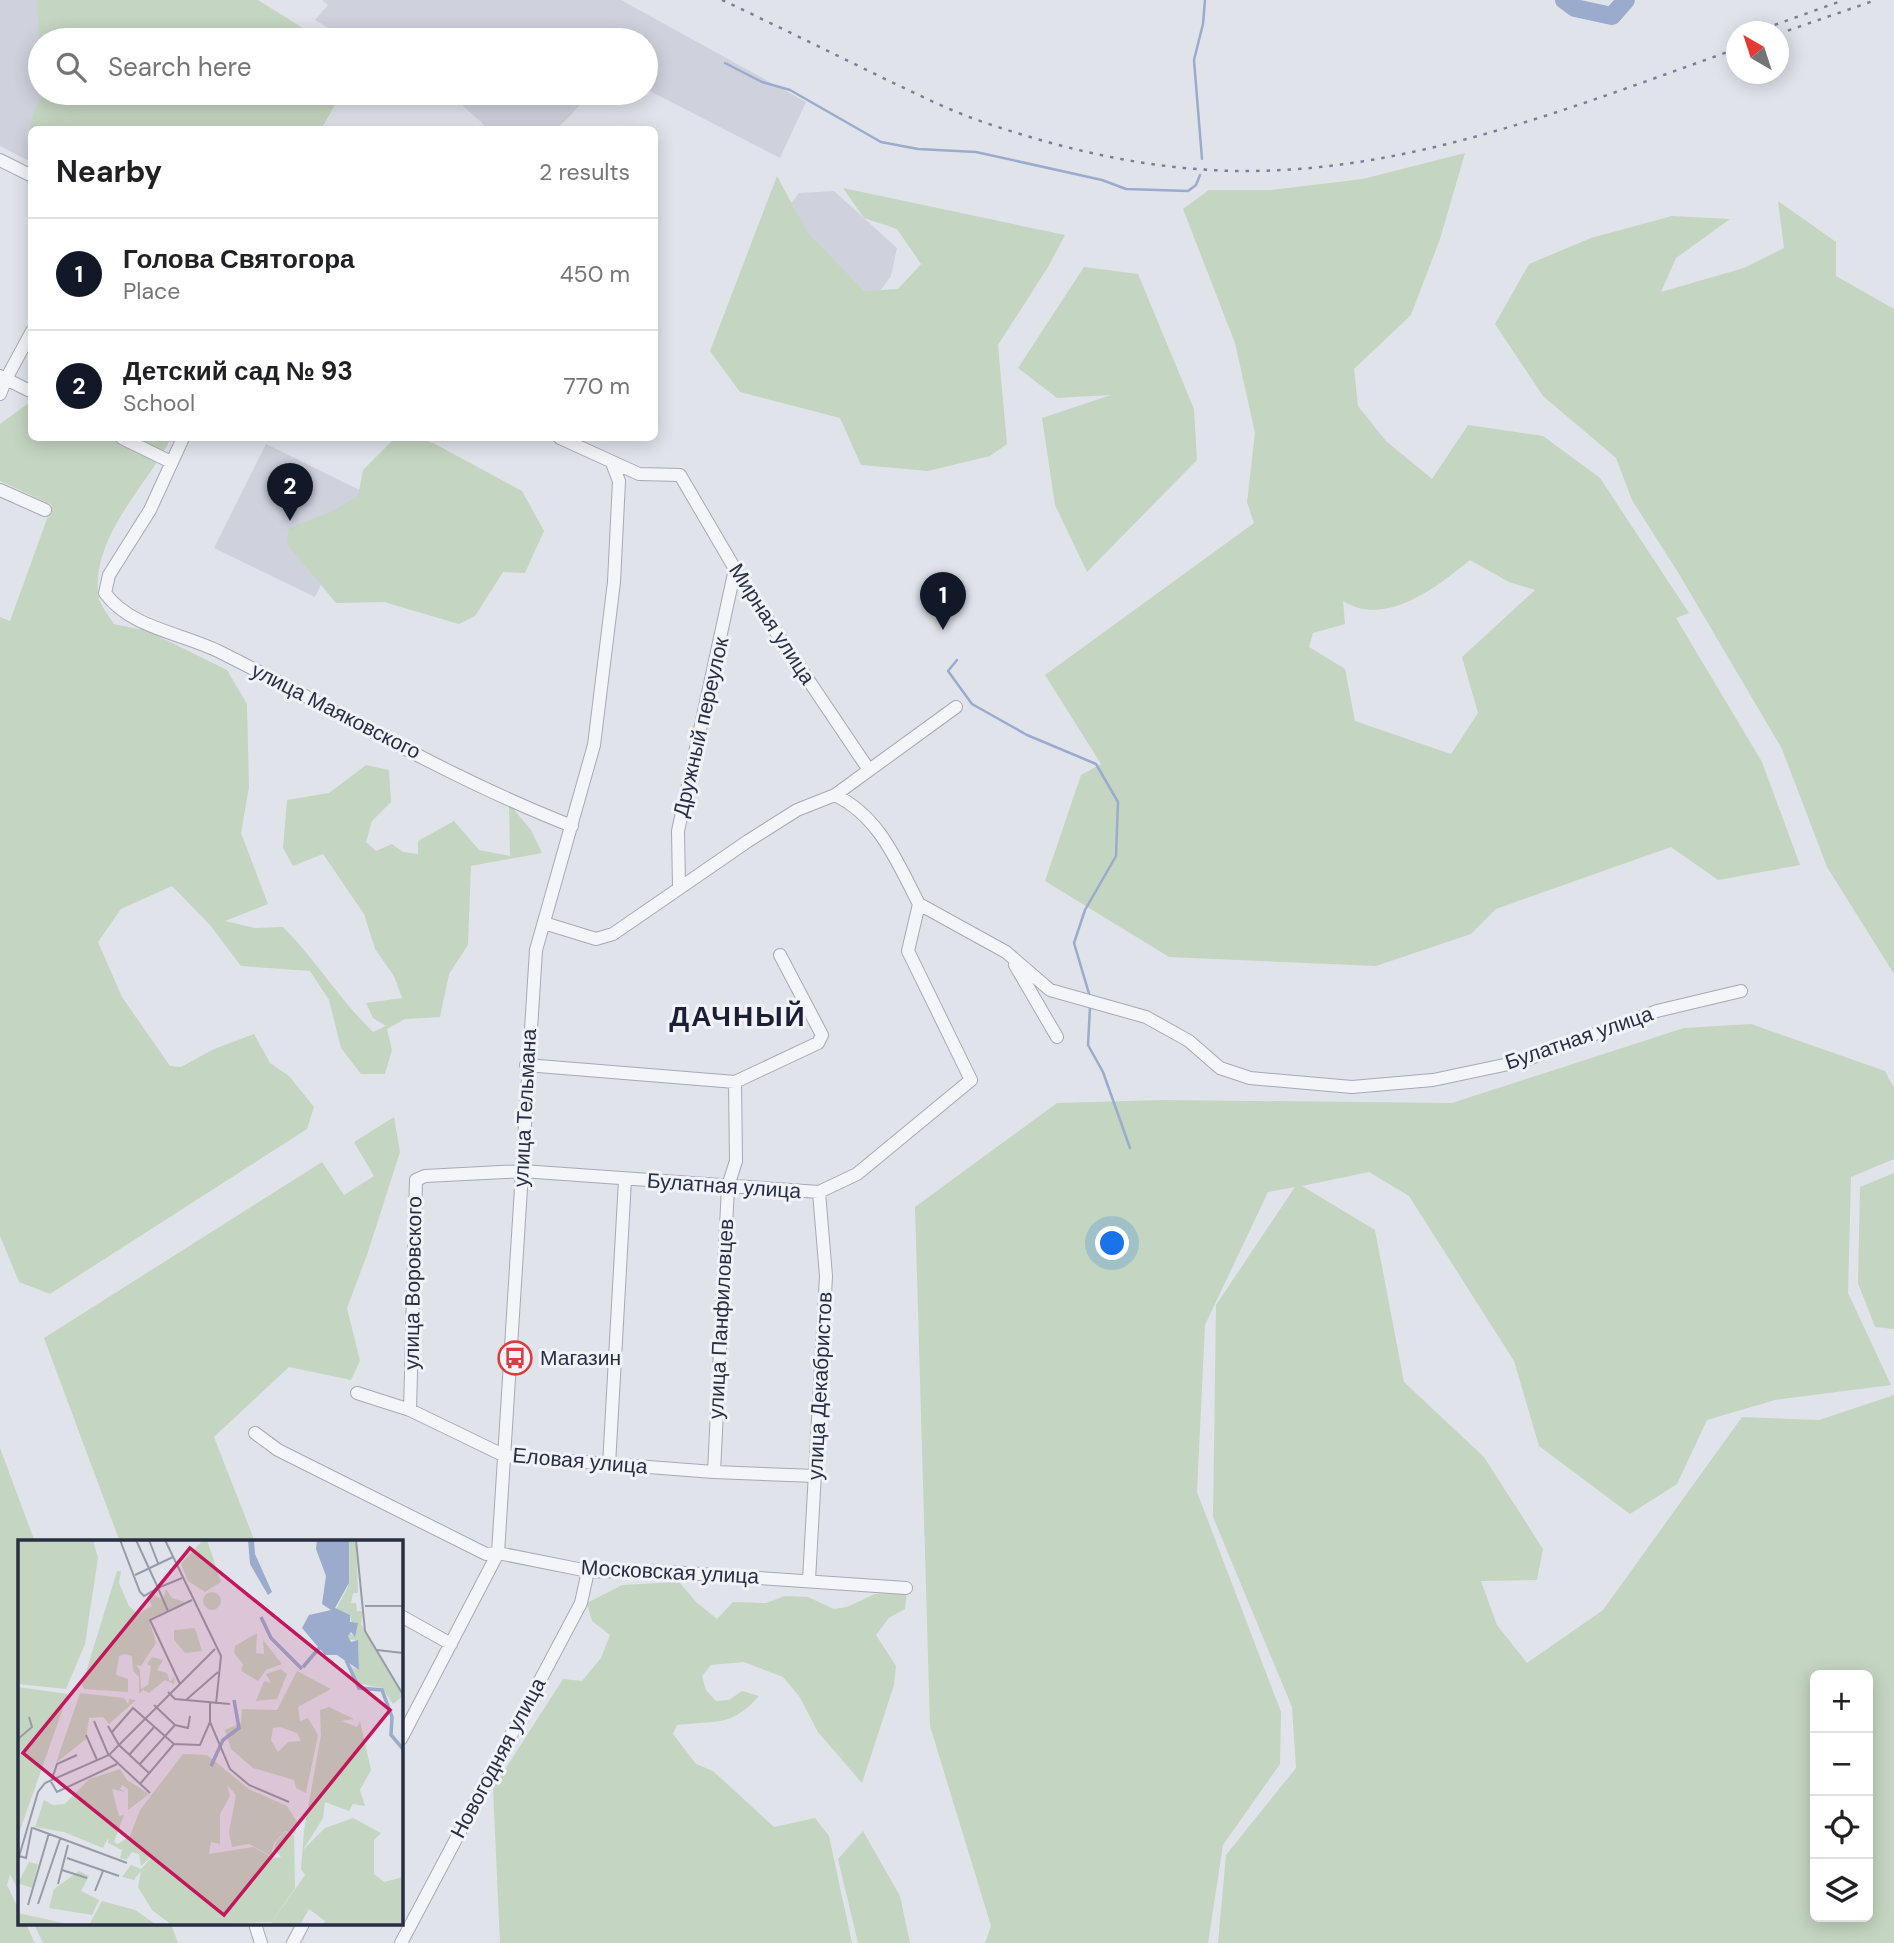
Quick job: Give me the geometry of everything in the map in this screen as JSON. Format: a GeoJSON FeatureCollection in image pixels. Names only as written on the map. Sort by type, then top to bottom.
{"type":"FeatureCollection","features":[{"type":"Feature","properties":{"kind":"street"},"geometry":{"type":"LineString","coordinates":[[0,160],[28,174]]}},
{"type":"Feature","properties":{"kind":"street"},"geometry":{"type":"LineString","coordinates":[[0,394],[3,377],[28,337]]}},
{"type":"Feature","properties":{"kind":"street"},"geometry":{"type":"LineString","coordinates":[[3,377],[28,389]]}},
{"type":"Feature","properties":{"kind":"street"},"geometry":{"type":"LineString","coordinates":[[128,441],[171,463],[182,441]]}},
{"type":"Feature","properties":{"kind":"street"},"geometry":{"type":"LineString","coordinates":[[566,441],[612,463]]}},
{"type":"Feature","properties":{"kind":"street","name":"улица Маяковского"},"geometry":{"type":"LineString","coordinates":[[171,463],[150,510],[109,575],[105,593],[117,609],[219,651],[488,788],[572,826]]}},
{"type":"Feature","properties":{"kind":"street","name":"Мирная улица"},"geometry":{"type":"LineString","coordinates":[[612,463],[639,474],[680,475],[735,569],[869,770]]}},
{"type":"Feature","properties":{"kind":"street","name":"улица Тельмана"},"geometry":{"type":"LineString","coordinates":[[402,1737],[498,1553],[526,1065],[536,950],[594,745],[614,582],[620,481],[612,463]]}},
{"type":"Feature","properties":{"kind":"street"},"geometry":{"type":"LineString","coordinates":[[0,490],[45,510]]}},
{"type":"Feature","properties":{"kind":"street","name":"Дружный переулок"},"geometry":{"type":"LineString","coordinates":[[679,886],[678,831],[735,569]]}},
{"type":"Feature","properties":{"kind":"street"},"geometry":{"type":"LineString","coordinates":[[544,923],[596,939],[613,934],[634,922],[679,886],[797,810],[835,795],[956,707]]}},
{"type":"Feature","properties":{"kind":"street"},"geometry":{"type":"LineString","coordinates":[[835,795],[853,804],[871,820],[919,904]]}},
{"type":"Feature","properties":{"kind":"street","name":"Булатная улица"},"geometry":{"type":"LineString","coordinates":[[522,1171],[819,1192],[857,1174],[971,1080],[908,951],[919,904],[1006,952],[1050,990],[1146,1017],[1189,1041],[1220,1068],[1250,1077],[1352,1087],[1433,1080],[1523,1060],[1657,1011],[1741,991]]}},
{"type":"Feature","properties":{"kind":"street"},"geometry":{"type":"LineString","coordinates":[[1006,952],[1057,1037]]}},
{"type":"Feature","properties":{"kind":"street"},"geometry":{"type":"LineString","coordinates":[[526,1065],[735,1083],[818,1043],[822,1035],[780,955]]}},
{"type":"Feature","properties":{"kind":"street","name":"улица Панфиловцев"},"geometry":{"type":"LineString","coordinates":[[714,1472],[728,1186],[736,1161],[735,1083]]}},
{"type":"Feature","properties":{"kind":"street","name":"улица Воровского"},"geometry":{"type":"LineString","coordinates":[[410,1410],[416,1180],[425,1175],[522,1171]]}},
{"type":"Feature","properties":{"kind":"street"},"geometry":{"type":"LineString","coordinates":[[609,1465],[625,1180]]}},
{"type":"Feature","properties":{"kind":"street","name":"улица Декабристов"},"geometry":{"type":"LineString","coordinates":[[809,1580],[826,1276],[819,1192]]}},
{"type":"Feature","properties":{"kind":"street","name":"Еловая улица"},"geometry":{"type":"LineString","coordinates":[[358,1393],[410,1410],[505,1456],[714,1472],[816,1476]]}},
{"type":"Feature","properties":{"kind":"street","name":"Московская улица"},"geometry":{"type":"LineString","coordinates":[[255,1433],[278,1450],[486,1554],[498,1553],[588,1571],[809,1580],[906,1588]]}},
{"type":"Feature","properties":{"kind":"street","name":"Новогодняя улица"},"geometry":{"type":"LineString","coordinates":[[401,1943],[493,1764],[581,1603],[588,1571]]}},
{"type":"Feature","properties":{"kind":"street"},"geometry":{"type":"LineString","coordinates":[[402,1617],[451,1644]]}},
{"type":"Feature","properties":{"kind":"street"},"geometry":{"type":"LineString","coordinates":[[256,1926],[261,1943]]}},
{"type":"Feature","properties":{"kind":"street"},"geometry":{"type":"LineString","coordinates":[[293,1943],[302,1926]]}},
{"type":"Feature","properties":{"kind":"shaded area"},"geometry":{"type":"Polygon","coordinates":[[[0,0],[75,0],[50,28],[28,28],[28,105],[49,105],[35,126],[28,126],[28,160],[0,146],[0,0]]]}},
{"type":"Feature","properties":{"kind":"shaded area"},"geometry":{"type":"Polygon","coordinates":[[[322,0],[621,0],[806,102],[780,158],[658,95],[658,28],[328,28],[315,20],[328,5],[322,0]]]}},
{"type":"Feature","properties":{"kind":"shaded area"},"geometry":{"type":"Polygon","coordinates":[[[462,105],[580,105],[560,126],[486,126],[462,105]]]}},
{"type":"Feature","properties":{"kind":"shaded area"},"geometry":{"type":"Polygon","coordinates":[[[834,191],[897,248],[891,276],[878,294],[855,295],[808,244],[789,206],[799,193],[834,191]]]}},
{"type":"Feature","properties":{"kind":"shaded area"},"geometry":{"type":"Polygon","coordinates":[[[266,444],[366,493],[315,597],[214,548],[266,444]]]}},
{"type":"Feature","properties":{"kind":"green space"},"geometry":{"type":"Polygon","coordinates":[[[37,0],[258,0],[303,28],[39,28],[37,0]]]}},
{"type":"Feature","properties":{"kind":"green space"},"geometry":{"type":"Polygon","coordinates":[[[38,105],[335,105],[323,126],[30,126],[38,105]]]}},
{"type":"Feature","properties":{"kind":"green space"},"geometry":{"type":"Polygon","coordinates":[[[1465,153],[1440,239],[1411,315],[1354,369],[1358,406],[1386,441],[1432,479],[1468,425],[1543,436],[1600,478],[1689,613],[1676,618],[1762,762],[1800,865],[1718,880],[1671,847],[1496,909],[1471,934],[1376,966],[1169,957],[1045,881],[1081,775],[1101,764],[1045,675],[1254,523],[1247,502],[1255,433],[1235,343],[1183,209],[1209,190],[1271,190],[1363,179],[1465,153]],[[1470,560],[1426,592],[1393,607],[1376,610],[1359,608],[1343,601],[1345,624],[1313,633],[1309,647],[1345,669],[1355,721],[1451,754],[1478,713],[1462,657],[1535,590],[1509,582],[1470,560]]]}},
{"type":"Feature","properties":{"kind":"green space"},"geometry":{"type":"Polygon","coordinates":[[[777,176],[807,232],[864,291],[898,289],[921,264],[897,229],[864,218],[843,188],[1065,235],[1048,267],[998,345],[1007,444],[990,456],[928,471],[861,465],[840,418],[740,392],[710,351],[777,176]]]}},
{"type":"Feature","properties":{"kind":"green space"},"geometry":{"type":"Polygon","coordinates":[[[1778,201],[1836,242],[1836,276],[1894,309],[1894,974],[1827,867],[1782,749],[1632,500],[1616,458],[1543,396],[1495,324],[1529,264],[1591,238],[1672,216],[1730,219],[1676,258],[1661,292],[1744,268],[1784,248],[1778,201]]]}},
{"type":"Feature","properties":{"kind":"green space"},"geometry":{"type":"Polygon","coordinates":[[[1084,267],[1138,274],[1194,409],[1197,460],[1087,572],[1055,505],[1042,418],[1111,395],[1057,398],[1018,368],[1084,267]]]}},
{"type":"Feature","properties":{"kind":"green space"},"geometry":{"type":"Polygon","coordinates":[[[28,404],[28,441],[169,441],[112,531],[99,573],[98,595],[114,624],[148,631],[227,670],[247,704],[249,787],[241,833],[268,904],[225,921],[255,928],[283,927],[373,1032],[386,1026],[373,1018],[366,1003],[402,998],[394,976],[375,949],[364,914],[323,854],[293,866],[283,848],[287,800],[329,793],[366,765],[389,770],[391,802],[372,821],[366,842],[376,851],[392,844],[403,852],[418,854],[418,841],[454,821],[479,850],[510,856],[509,804],[531,830],[542,853],[471,866],[468,945],[449,974],[440,1017],[405,1019],[387,1029],[392,1050],[385,1074],[361,1074],[341,1048],[329,1000],[310,971],[241,966],[210,925],[172,886],[121,909],[98,942],[122,997],[170,1066],[181,1067],[214,1049],[254,1034],[270,1063],[289,1076],[314,1107],[307,1129],[50,1294],[19,1282],[0,1236],[0,617],[10,621],[52,505],[0,481],[0,424],[28,404]]]}},
{"type":"Feature","properties":{"kind":"green space"},"geometry":{"type":"Polygon","coordinates":[[[392,441],[428,441],[522,491],[544,531],[525,573],[503,572],[475,616],[459,624],[384,602],[336,603],[287,544],[289,528],[331,512],[358,496],[363,470],[392,441]]]}},
{"type":"Feature","properties":{"kind":"green space"},"geometry":{"type":"Polygon","coordinates":[[[1751,1024],[1885,1071],[1894,1088],[1894,1159],[1851,1177],[1848,1293],[1891,1385],[1775,1400],[1707,1420],[1677,1484],[1630,1514],[1539,1446],[1514,1361],[1409,1196],[1369,1172],[1302,1186],[1375,1230],[1404,1382],[1484,1457],[1543,1549],[1537,1580],[1481,1581],[1497,1625],[1527,1663],[1603,1610],[1742,1417],[1819,1420],[1894,1395],[1894,1943],[1218,1943],[1226,1855],[1296,1768],[1292,1707],[1213,1517],[1216,1305],[1295,1187],[1268,1192],[1205,1325],[1197,1492],[1281,1712],[1280,1764],[1223,1845],[1208,1943],[985,1943],[991,1926],[930,1726],[915,1207],[1057,1103],[1163,1100],[1452,1103],[1684,1028],[1751,1024]]]}},
{"type":"Feature","properties":{"kind":"green space"},"geometry":{"type":"Polygon","coordinates":[[[394,1117],[400,1152],[347,1308],[360,1361],[351,1380],[289,1367],[214,1437],[254,1540],[119,1540],[44,1338],[322,1162],[344,1195],[374,1176],[354,1142],[394,1117]]]}},
{"type":"Feature","properties":{"kind":"green space"},"geometry":{"type":"Polygon","coordinates":[[[1894,1173],[1894,1329],[1875,1327],[1858,1283],[1860,1187],[1894,1173]]]}},
{"type":"Feature","properties":{"kind":"green space"},"geometry":{"type":"Polygon","coordinates":[[[0,1448],[34,1540],[18,1540],[18,1890],[10,1874],[7,1885],[18,1908],[18,1926],[27,1926],[35,1943],[0,1943],[0,1448]]]}},
{"type":"Feature","properties":{"kind":"green space"},"geometry":{"type":"Polygon","coordinates":[[[679,1582],[696,1602],[717,1619],[733,1602],[766,1603],[785,1596],[808,1597],[834,1609],[847,1607],[875,1594],[907,1592],[905,1609],[889,1618],[876,1635],[896,1666],[894,1685],[862,1783],[818,1732],[799,1696],[783,1677],[744,1662],[711,1665],[702,1676],[706,1690],[716,1701],[729,1700],[742,1691],[759,1696],[731,1718],[677,1725],[673,1734],[696,1764],[713,1771],[774,1827],[815,1818],[829,1836],[852,1943],[500,1943],[493,1788],[563,1679],[582,1681],[601,1658],[610,1635],[592,1621],[587,1603],[622,1585],[679,1582]]]}},
{"type":"Feature","properties":{"kind":"green space"},"geometry":{"type":"Polygon","coordinates":[[[863,1831],[900,1896],[910,1943],[858,1943],[838,1859],[863,1831]]]}},
{"type":"Feature","properties":{"kind":"green space"},"geometry":{"type":"Polygon","coordinates":[[[35,1926],[172,1926],[178,1943],[43,1943],[35,1926]]]}},
{"type":"Feature","properties":{"kind":"waterway"},"geometry":{"type":"LineString","coordinates":[[1202,159],[1194,60],[1203,24],[1205,0]]}},
{"type":"Feature","properties":{"kind":"waterway"},"geometry":{"type":"LineString","coordinates":[[1564,0],[1575,8],[1612,16],[1626,0]]}},
{"type":"Feature","properties":{"kind":"waterway"},"geometry":{"type":"LineString","coordinates":[[725,63],[762,82],[790,90],[881,142],[918,149],[976,152],[1102,180],[1126,189],[1188,191],[1196,185],[1200,175]]}},
{"type":"Feature","properties":{"kind":"waterway"},"geometry":{"type":"LineString","coordinates":[[957,660],[948,671],[972,704],[1027,735],[1096,764],[1118,802],[1116,856],[1085,910],[1074,943],[1090,997]]}},
{"type":"Feature","properties":{"kind":"waterway"},"geometry":{"type":"LineString","coordinates":[[1090,1007],[1088,1045],[1103,1072],[1130,1148]]}},
{"type":"Feature","properties":{"kind":"railway"},"geometry":{"type":"LineString","coordinates":[[722,0],[921,96],[975,119],[1052,143],[1116,158],[1213,170],[1309,168],[1372,160],[1434,147],[1556,112],[1726,53]]}},
{"type":"Feature","properties":{"kind":"railway"},"geometry":{"type":"LineString","coordinates":[[1786,21],[1844,0]]}},
{"type":"Feature","properties":{"kind":"railway"},"geometry":{"type":"LineString","coordinates":[[1789,30],[1876,0]]}},
{"type":"Feature","properties":{"kind":"place","name":"Детский сад № 93"},"geometry":{"type":"Point","coordinates":[290,521]}},
{"type":"Feature","properties":{"kind":"place","name":"Голова Святогора"},"geometry":{"type":"Point","coordinates":[943,630]}},
{"type":"Feature","properties":{"kind":"place","name":"Магазин"},"geometry":{"type":"Point","coordinates":[515,1358]}},
{"type":"Feature","properties":{"kind":"district","name":"ДАЧНЫЙ"},"geometry":{"type":"Point","coordinates":[738,1016]}}]}
